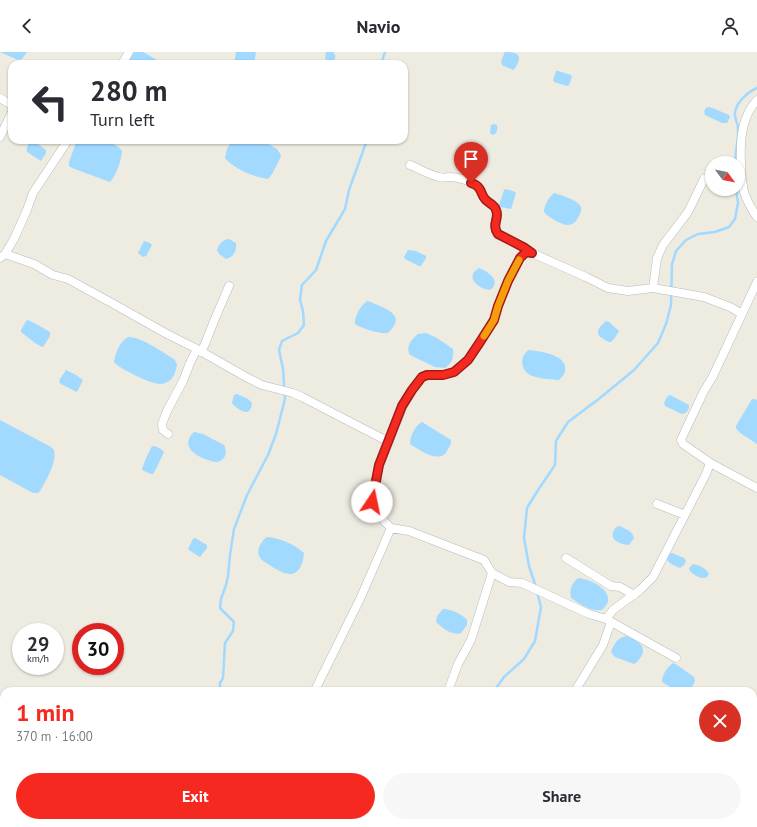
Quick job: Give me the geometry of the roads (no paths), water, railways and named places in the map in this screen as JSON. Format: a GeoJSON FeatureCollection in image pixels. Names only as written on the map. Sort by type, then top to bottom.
{"type":"FeatureCollection","features":[{"type":"Feature","properties":{"kind":"street"},"geometry":{"type":"LineString","coordinates":[[757,100],[752,105],[744,124],[741,137],[741,174],[744,192],[751,209],[757,217]]}},
{"type":"Feature","properties":{"kind":"street"},"geometry":{"type":"LineString","coordinates":[[0,137],[8,120]]}},
{"type":"Feature","properties":{"kind":"street"},"geometry":{"type":"LineString","coordinates":[[65,144],[34,193],[14,239],[2,256],[34,264],[53,275],[68,280],[246,377],[262,385],[293,393],[389,442]]}},
{"type":"Feature","properties":{"kind":"street"},"geometry":{"type":"LineString","coordinates":[[410,165],[436,176],[444,178],[458,178],[476,185],[480,188],[483,197],[497,210],[494,226],[498,234],[532,253],[608,288],[628,291],[653,288],[704,297],[730,307],[742,314]]}},
{"type":"Feature","properties":{"kind":"street"},"geometry":{"type":"LineString","coordinates":[[653,288],[657,258],[663,245],[688,212],[704,180]]}},
{"type":"Feature","properties":{"kind":"street"},"geometry":{"type":"LineString","coordinates":[[532,253],[527,252],[520,258],[508,281],[494,320],[468,360],[454,372],[443,375],[427,375],[422,377],[412,390],[402,406],[379,465],[372,502],[384,521],[391,528],[410,531],[484,560],[492,573],[509,582],[522,583],[589,614],[609,620],[676,658]]}},
{"type":"Feature","properties":{"kind":"street"},"geometry":{"type":"LineString","coordinates":[[757,282],[753,300],[742,314],[681,440],[683,444],[710,463],[757,488]]}},
{"type":"Feature","properties":{"kind":"street"},"geometry":{"type":"LineString","coordinates":[[168,434],[163,430],[162,424],[167,411],[183,381],[190,363],[205,344],[229,286]]}},
{"type":"Feature","properties":{"kind":"street"},"geometry":{"type":"LineString","coordinates":[[577,687],[603,645],[613,610],[634,595],[653,577],[706,474],[710,463]]}},
{"type":"Feature","properties":{"kind":"street"},"geometry":{"type":"LineString","coordinates":[[657,504],[685,515]]}},
{"type":"Feature","properties":{"kind":"street"},"geometry":{"type":"LineString","coordinates":[[316,687],[360,599],[391,528]]}},
{"type":"Feature","properties":{"kind":"street"},"geometry":{"type":"LineString","coordinates":[[566,558],[611,586],[620,587],[634,595]]}},
{"type":"Feature","properties":{"kind":"street"},"geometry":{"type":"LineString","coordinates":[[449,687],[458,664],[470,640],[492,573]]}},
{"type":"Feature","properties":{"kind":"water"},"geometry":{"type":"Polygon","coordinates":[[[0,52],[27,52],[22,59],[18,60],[0,52]]]}},
{"type":"Feature","properties":{"kind":"water"},"geometry":{"type":"Polygon","coordinates":[[[134,52],[143,52],[157,60],[129,60],[134,52]]]}},
{"type":"Feature","properties":{"kind":"water"},"geometry":{"type":"Polygon","coordinates":[[[236,52],[256,52],[255,60],[235,60],[236,52]]]}},
{"type":"Feature","properties":{"kind":"water"},"geometry":{"type":"Polygon","coordinates":[[[326,52],[334,53],[334,60],[325,59],[326,52]]]}},
{"type":"Feature","properties":{"kind":"water"},"geometry":{"type":"Polygon","coordinates":[[[505,52],[515,53],[519,57],[518,63],[513,70],[502,65],[501,61],[505,52]]]}},
{"type":"Feature","properties":{"kind":"water"},"geometry":{"type":"Polygon","coordinates":[[[556,71],[571,75],[572,77],[569,85],[567,86],[554,82],[553,80],[556,71]]]}},
{"type":"Feature","properties":{"kind":"water"},"geometry":{"type":"Polygon","coordinates":[[[709,107],[729,115],[730,117],[727,123],[722,123],[705,115],[704,112],[706,108],[709,107]]]}},
{"type":"Feature","properties":{"kind":"water"},"geometry":{"type":"Polygon","coordinates":[[[491,125],[497,125],[497,129],[496,133],[493,135],[490,133],[491,125]]]}},
{"type":"Feature","properties":{"kind":"water"},"geometry":{"type":"Polygon","coordinates":[[[29,144],[38,144],[46,150],[46,153],[41,161],[27,152],[29,144]]]}},
{"type":"Feature","properties":{"kind":"water"},"geometry":{"type":"Polygon","coordinates":[[[76,144],[113,144],[122,151],[121,159],[115,175],[110,182],[72,168],[69,166],[76,144]]]}},
{"type":"Feature","properties":{"kind":"water"},"geometry":{"type":"Polygon","coordinates":[[[230,144],[269,144],[277,149],[281,155],[268,179],[245,172],[234,166],[225,158],[230,144]]]}},
{"type":"Feature","properties":{"kind":"water"},"geometry":{"type":"Polygon","coordinates":[[[505,189],[516,193],[511,209],[500,207],[499,205],[505,189]]]}},
{"type":"Feature","properties":{"kind":"water"},"geometry":{"type":"Polygon","coordinates":[[[554,193],[573,200],[581,207],[579,216],[574,223],[566,225],[560,223],[544,212],[547,201],[554,193]]]}},
{"type":"Feature","properties":{"kind":"water"},"geometry":{"type":"Polygon","coordinates":[[[229,239],[236,243],[236,249],[233,255],[226,259],[219,254],[217,250],[224,240],[229,239]]]}},
{"type":"Feature","properties":{"kind":"water"},"geometry":{"type":"Polygon","coordinates":[[[144,241],[152,245],[146,256],[143,257],[138,253],[144,241]]]}},
{"type":"Feature","properties":{"kind":"water"},"geometry":{"type":"Polygon","coordinates":[[[408,250],[416,251],[426,256],[421,266],[405,259],[404,257],[408,250]]]}},
{"type":"Feature","properties":{"kind":"water"},"geometry":{"type":"Polygon","coordinates":[[[479,268],[493,277],[495,283],[490,290],[477,285],[474,282],[473,275],[479,268]]]}},
{"type":"Feature","properties":{"kind":"water"},"geometry":{"type":"Polygon","coordinates":[[[367,301],[391,312],[396,318],[395,324],[388,333],[371,331],[355,324],[358,311],[367,301]]]}},
{"type":"Feature","properties":{"kind":"water"},"geometry":{"type":"Polygon","coordinates":[[[28,320],[50,332],[50,336],[43,347],[35,343],[21,332],[26,321],[28,320]]]}},
{"type":"Feature","properties":{"kind":"water"},"geometry":{"type":"Polygon","coordinates":[[[606,321],[619,331],[611,342],[608,342],[598,334],[599,329],[606,321]]]}},
{"type":"Feature","properties":{"kind":"water"},"geometry":{"type":"Polygon","coordinates":[[[426,333],[437,338],[453,349],[452,360],[445,368],[435,367],[410,355],[408,349],[412,341],[418,334],[426,333]]]}},
{"type":"Feature","properties":{"kind":"water"},"geometry":{"type":"Polygon","coordinates":[[[128,337],[139,339],[157,348],[175,360],[177,367],[171,380],[161,384],[150,382],[129,372],[114,362],[118,348],[128,337]]]}},
{"type":"Feature","properties":{"kind":"water"},"geometry":{"type":"Polygon","coordinates":[[[528,350],[550,354],[560,359],[565,366],[563,376],[559,380],[544,379],[530,375],[523,366],[522,361],[528,350]]]}},
{"type":"Feature","properties":{"kind":"water"},"geometry":{"type":"Polygon","coordinates":[[[66,370],[83,380],[77,392],[59,382],[66,370]]]}},
{"type":"Feature","properties":{"kind":"water"},"geometry":{"type":"Polygon","coordinates":[[[237,394],[248,399],[252,403],[248,412],[244,412],[232,403],[234,395],[237,394]]]}},
{"type":"Feature","properties":{"kind":"water"},"geometry":{"type":"Polygon","coordinates":[[[670,395],[689,405],[688,410],[682,414],[665,406],[664,403],[670,395]]]}},
{"type":"Feature","properties":{"kind":"water"},"geometry":{"type":"Polygon","coordinates":[[[752,399],[757,400],[757,444],[739,432],[736,428],[752,399]]]}},
{"type":"Feature","properties":{"kind":"water"},"geometry":{"type":"Polygon","coordinates":[[[0,420],[54,450],[55,455],[52,466],[38,493],[33,493],[0,475],[0,420]]]}},
{"type":"Feature","properties":{"kind":"water"},"geometry":{"type":"Polygon","coordinates":[[[422,422],[451,440],[450,446],[445,454],[441,456],[430,455],[410,444],[413,432],[422,422]]]}},
{"type":"Feature","properties":{"kind":"water"},"geometry":{"type":"Polygon","coordinates":[[[194,432],[203,434],[224,445],[226,453],[224,458],[220,461],[214,462],[200,457],[192,451],[188,441],[194,432]]]}},
{"type":"Feature","properties":{"kind":"water"},"geometry":{"type":"Polygon","coordinates":[[[152,446],[159,448],[164,452],[153,474],[151,474],[142,469],[152,446]]]}},
{"type":"Feature","properties":{"kind":"water"},"geometry":{"type":"Polygon","coordinates":[[[620,526],[628,530],[634,538],[629,545],[619,543],[613,537],[614,530],[620,526]]]}},
{"type":"Feature","properties":{"kind":"water"},"geometry":{"type":"Polygon","coordinates":[[[267,537],[287,542],[304,553],[302,563],[298,571],[292,574],[284,573],[261,559],[258,554],[259,548],[261,543],[267,537]]]}},
{"type":"Feature","properties":{"kind":"water"},"geometry":{"type":"Polygon","coordinates":[[[195,538],[207,545],[207,548],[200,557],[188,549],[195,538]]]}},
{"type":"Feature","properties":{"kind":"water"},"geometry":{"type":"Polygon","coordinates":[[[670,553],[684,558],[686,561],[684,565],[680,568],[670,563],[667,560],[670,553]]]}},
{"type":"Feature","properties":{"kind":"water"},"geometry":{"type":"Polygon","coordinates":[[[693,564],[704,568],[709,574],[707,577],[700,577],[692,573],[689,568],[693,564]]]}},
{"type":"Feature","properties":{"kind":"water"},"geometry":{"type":"Polygon","coordinates":[[[578,578],[597,584],[606,593],[608,598],[607,604],[602,610],[590,609],[571,598],[570,592],[574,582],[578,578]]]}},
{"type":"Feature","properties":{"kind":"water"},"geometry":{"type":"Polygon","coordinates":[[[443,609],[456,612],[467,620],[467,625],[461,633],[457,634],[444,629],[436,622],[437,616],[443,609]]]}},
{"type":"Feature","properties":{"kind":"water"},"geometry":{"type":"Polygon","coordinates":[[[626,636],[640,643],[643,649],[641,657],[634,664],[615,657],[611,652],[616,642],[626,636]]]}},
{"type":"Feature","properties":{"kind":"water"},"geometry":{"type":"Polygon","coordinates":[[[673,663],[694,677],[695,681],[692,687],[670,687],[662,682],[665,671],[673,663]]]}},
{"type":"Feature","properties":{"kind":"waterway"},"geometry":{"type":"LineString","coordinates":[[382,60],[385,52]]}},
{"type":"Feature","properties":{"kind":"waterway"},"geometry":{"type":"LineString","coordinates":[[736,156],[738,132],[735,115],[736,109],[743,98],[757,88]]}},
{"type":"Feature","properties":{"kind":"waterway"},"geometry":{"type":"LineString","coordinates":[[220,687],[220,683],[223,678],[225,643],[233,631],[234,622],[220,608],[221,599],[228,576],[234,529],[247,495],[268,455],[276,434],[285,399],[283,369],[279,350],[282,341],[298,333],[304,325],[303,311],[300,300],[302,285],[316,270],[326,241],[345,209],[349,190],[366,144]]}},
{"type":"Feature","properties":{"kind":"waterway"},"geometry":{"type":"LineString","coordinates":[[536,587],[529,566],[524,538],[527,508],[555,465],[556,441],[568,422],[634,370],[658,343],[666,324],[671,305],[672,264],[676,251],[686,240],[698,234],[715,232],[729,227],[735,219],[738,203],[737,196]]}},
{"type":"Feature","properties":{"kind":"waterway"},"geometry":{"type":"LineString","coordinates":[[497,687],[504,677],[524,659],[535,641],[541,607],[537,592]]}}]}
